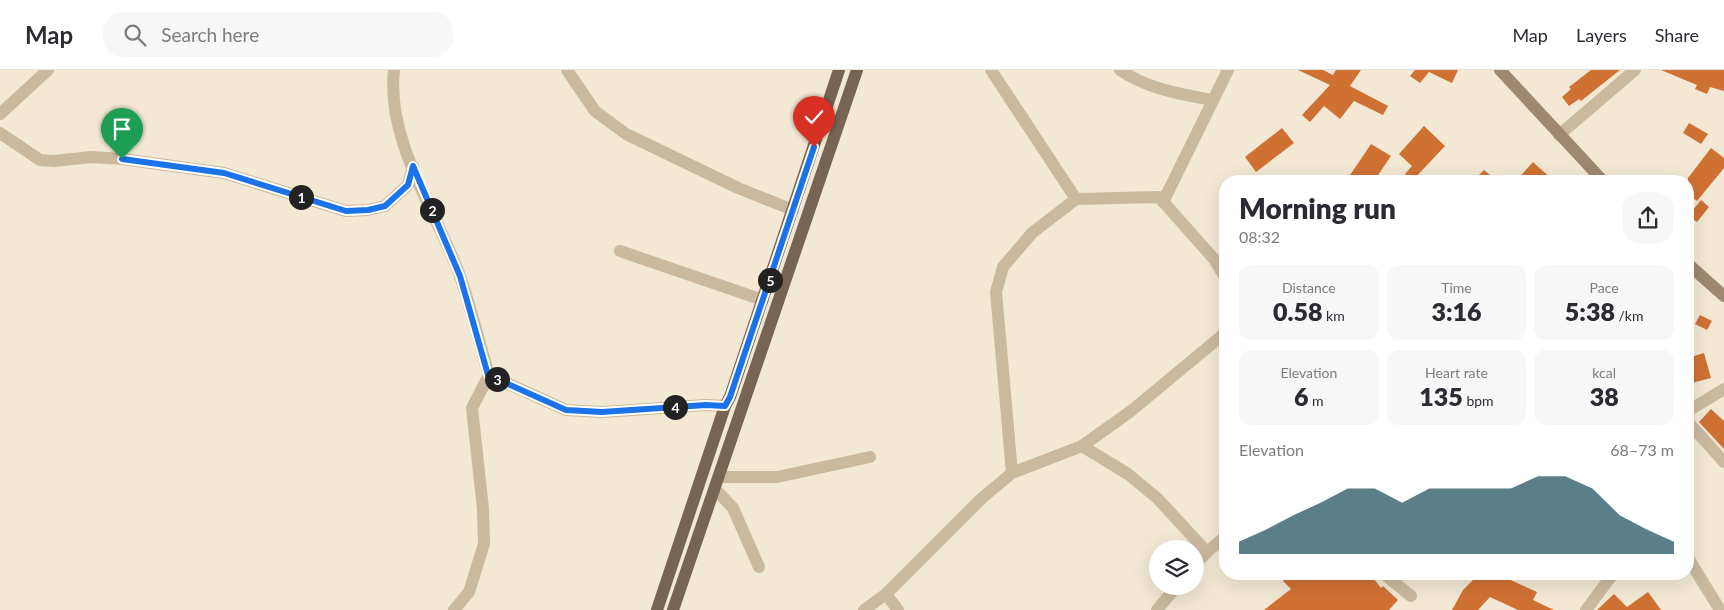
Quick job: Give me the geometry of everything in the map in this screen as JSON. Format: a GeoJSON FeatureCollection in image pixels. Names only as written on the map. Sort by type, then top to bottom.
{"type":"FeatureCollection","features":[{"type":"Feature","properties":{"kind":"main road"},"geometry":{"type":"LineString","coordinates":[[657,610],[839,70]]}},
{"type":"Feature","properties":{"kind":"main road"},"geometry":{"type":"LineString","coordinates":[[673,610],[718,483],[857,70]]}},
{"type":"Feature","properties":{"kind":"main road"},"geometry":{"type":"LineString","coordinates":[[1500,70],[1597,175]]}},
{"type":"Feature","properties":{"kind":"main road"},"geometry":{"type":"LineString","coordinates":[[1694,269],[1724,296]]}},
{"type":"Feature","properties":{"kind":"street"},"geometry":{"type":"LineString","coordinates":[[0,114],[48,70]]}},
{"type":"Feature","properties":{"kind":"street"},"geometry":{"type":"LineString","coordinates":[[394,70],[396,115],[413,166],[460,276],[488,375],[472,408],[483,509],[484,544],[469,592],[454,610]]}},
{"type":"Feature","properties":{"kind":"street"},"geometry":{"type":"LineString","coordinates":[[567,70],[594,111],[626,134],[738,188],[793,210]]}},
{"type":"Feature","properties":{"kind":"street"},"geometry":{"type":"LineString","coordinates":[[991,70],[1076,199]]}},
{"type":"Feature","properties":{"kind":"street"},"geometry":{"type":"LineString","coordinates":[[1120,70],[1134,80],[1169,92],[1213,100]]}},
{"type":"Feature","properties":{"kind":"street"},"geometry":{"type":"LineString","coordinates":[[1163,202],[1228,70]]}},
{"type":"Feature","properties":{"kind":"street"},"geometry":{"type":"LineString","coordinates":[[1559,135],[1635,70]]}},
{"type":"Feature","properties":{"kind":"street"},"geometry":{"type":"LineString","coordinates":[[0,133],[40,160],[106,158],[224,173],[346,211],[368,210],[385,206],[408,185],[413,166]]}},
{"type":"Feature","properties":{"kind":"street"},"geometry":{"type":"LineString","coordinates":[[1012,473],[996,292],[1003,267],[1032,233],[1076,199],[1159,197],[1214,259],[1219,267]]}},
{"type":"Feature","properties":{"kind":"street"},"geometry":{"type":"LineString","coordinates":[[620,251],[763,300]]}},
{"type":"Feature","properties":{"kind":"street"},"geometry":{"type":"LineString","coordinates":[[864,610],[886,594],[982,498],[1012,473],[1082,446],[1131,411],[1219,338]]}},
{"type":"Feature","properties":{"kind":"street"},"geometry":{"type":"LineString","coordinates":[[488,375],[566,410],[602,412],[706,405],[725,406]]}},
{"type":"Feature","properties":{"kind":"street"},"geometry":{"type":"LineString","coordinates":[[1694,407],[1724,388]]}},
{"type":"Feature","properties":{"kind":"street"},"geometry":{"type":"LineString","coordinates":[[1694,429],[1724,462]]}},
{"type":"Feature","properties":{"kind":"street"},"geometry":{"type":"LineString","coordinates":[[1082,446],[1128,474],[1157,498],[1206,552]]}},
{"type":"Feature","properties":{"kind":"street"},"geometry":{"type":"LineString","coordinates":[[759,566],[733,508],[718,483],[776,477],[870,457]]}},
{"type":"Feature","properties":{"kind":"street"},"geometry":{"type":"LineString","coordinates":[[1204,554],[1219,542]]}},
{"type":"Feature","properties":{"kind":"street"},"geometry":{"type":"LineString","coordinates":[[1694,568],[1720,610]]}},
{"type":"Feature","properties":{"kind":"street"},"geometry":{"type":"LineString","coordinates":[[1391,580],[1411,596]]}},
{"type":"Feature","properties":{"kind":"street"},"geometry":{"type":"LineString","coordinates":[[1586,610],[1608,580]]}},
{"type":"Feature","properties":{"kind":"street"},"geometry":{"type":"LineString","coordinates":[[886,594],[898,610]]}},
{"type":"Feature","properties":{"kind":"street"},"geometry":{"type":"LineString","coordinates":[[1157,610],[1170,595]]}},
{"type":"Feature","properties":{"kind":"building"},"geometry":{"type":"Polygon","coordinates":[[[1298,70],[1323,70],[1333,75],[1336,70],[1361,70],[1350,86],[1388,106],[1383,115],[1354,101],[1340,119],[1324,106],[1310,122],[1302,115],[1330,85],[1298,70]]]}},
{"type":"Feature","properties":{"kind":"building"},"geometry":{"type":"Polygon","coordinates":[[[1415,70],[1458,70],[1452,83],[1429,72],[1420,83],[1410,76],[1415,70]]]}},
{"type":"Feature","properties":{"kind":"building"},"geometry":{"type":"Polygon","coordinates":[[[1591,70],[1620,70],[1581,101],[1579,99],[1569,106],[1562,97],[1571,89],[1569,87],[1591,70]]]}},
{"type":"Feature","properties":{"kind":"building"},"geometry":{"type":"Polygon","coordinates":[[[1661,70],[1724,70],[1724,91],[1710,87],[1707,94],[1695,89],[1697,85],[1661,70]]]}},
{"type":"Feature","properties":{"kind":"building"},"geometry":{"type":"Polygon","coordinates":[[[1689,123],[1708,134],[1701,144],[1683,133],[1689,123]]]}},
{"type":"Feature","properties":{"kind":"building"},"geometry":{"type":"Polygon","coordinates":[[[1424,126],[1445,146],[1418,175],[1405,174],[1412,166],[1399,154],[1424,126]]]}},
{"type":"Feature","properties":{"kind":"building"},"geometry":{"type":"Polygon","coordinates":[[[1282,128],[1294,143],[1256,172],[1245,157],[1282,128]]]}},
{"type":"Feature","properties":{"kind":"building"},"geometry":{"type":"Polygon","coordinates":[[[1371,144],[1391,156],[1378,175],[1350,175],[1371,144]]]}},
{"type":"Feature","properties":{"kind":"building"},"geometry":{"type":"Polygon","coordinates":[[[1711,148],[1724,158],[1724,168],[1697,201],[1694,199],[1694,175],[1690,175],[1711,148]]]}},
{"type":"Feature","properties":{"kind":"building"},"geometry":{"type":"Polygon","coordinates":[[[1533,162],[1547,175],[1521,175],[1533,162]]]}},
{"type":"Feature","properties":{"kind":"building"},"geometry":{"type":"Polygon","coordinates":[[[1484,170],[1490,175],[1479,175],[1484,170]]]}},
{"type":"Feature","properties":{"kind":"building"},"geometry":{"type":"Polygon","coordinates":[[[1701,200],[1709,207],[1697,222],[1694,220],[1694,209],[1701,200]]]}},
{"type":"Feature","properties":{"kind":"building"},"geometry":{"type":"Polygon","coordinates":[[[1700,315],[1712,321],[1707,330],[1695,324],[1700,315]]]}},
{"type":"Feature","properties":{"kind":"building"},"geometry":{"type":"Polygon","coordinates":[[[1704,353],[1711,378],[1694,382],[1694,356],[1704,353]]]}},
{"type":"Feature","properties":{"kind":"building"},"geometry":{"type":"Polygon","coordinates":[[[1711,409],[1724,421],[1724,449],[1699,422],[1711,409]]]}},
{"type":"Feature","properties":{"kind":"building"},"geometry":{"type":"Polygon","coordinates":[[[1375,580],[1381,588],[1383,586],[1398,600],[1389,610],[1264,610],[1291,589],[1283,581],[1375,580]]]}},
{"type":"Feature","properties":{"kind":"building"},"geometry":{"type":"Polygon","coordinates":[[[1473,580],[1510,580],[1537,592],[1533,600],[1554,610],[1518,610],[1490,597],[1478,610],[1452,610],[1463,590],[1473,580]]]}},
{"type":"Feature","properties":{"kind":"building"},"geometry":{"type":"Polygon","coordinates":[[[1648,592],[1661,610],[1597,610],[1614,594],[1627,607],[1648,592]]]}},
{"type":"Feature","properties":{"kind":"route"},"geometry":{"type":"LineString","coordinates":[[122,159],[224,173],[346,211],[368,210],[385,206],[396,198],[408,185],[413,166],[460,276],[488,375],[566,410],[602,412],[706,405],[725,406],[730,397],[814,147]]}}]}
